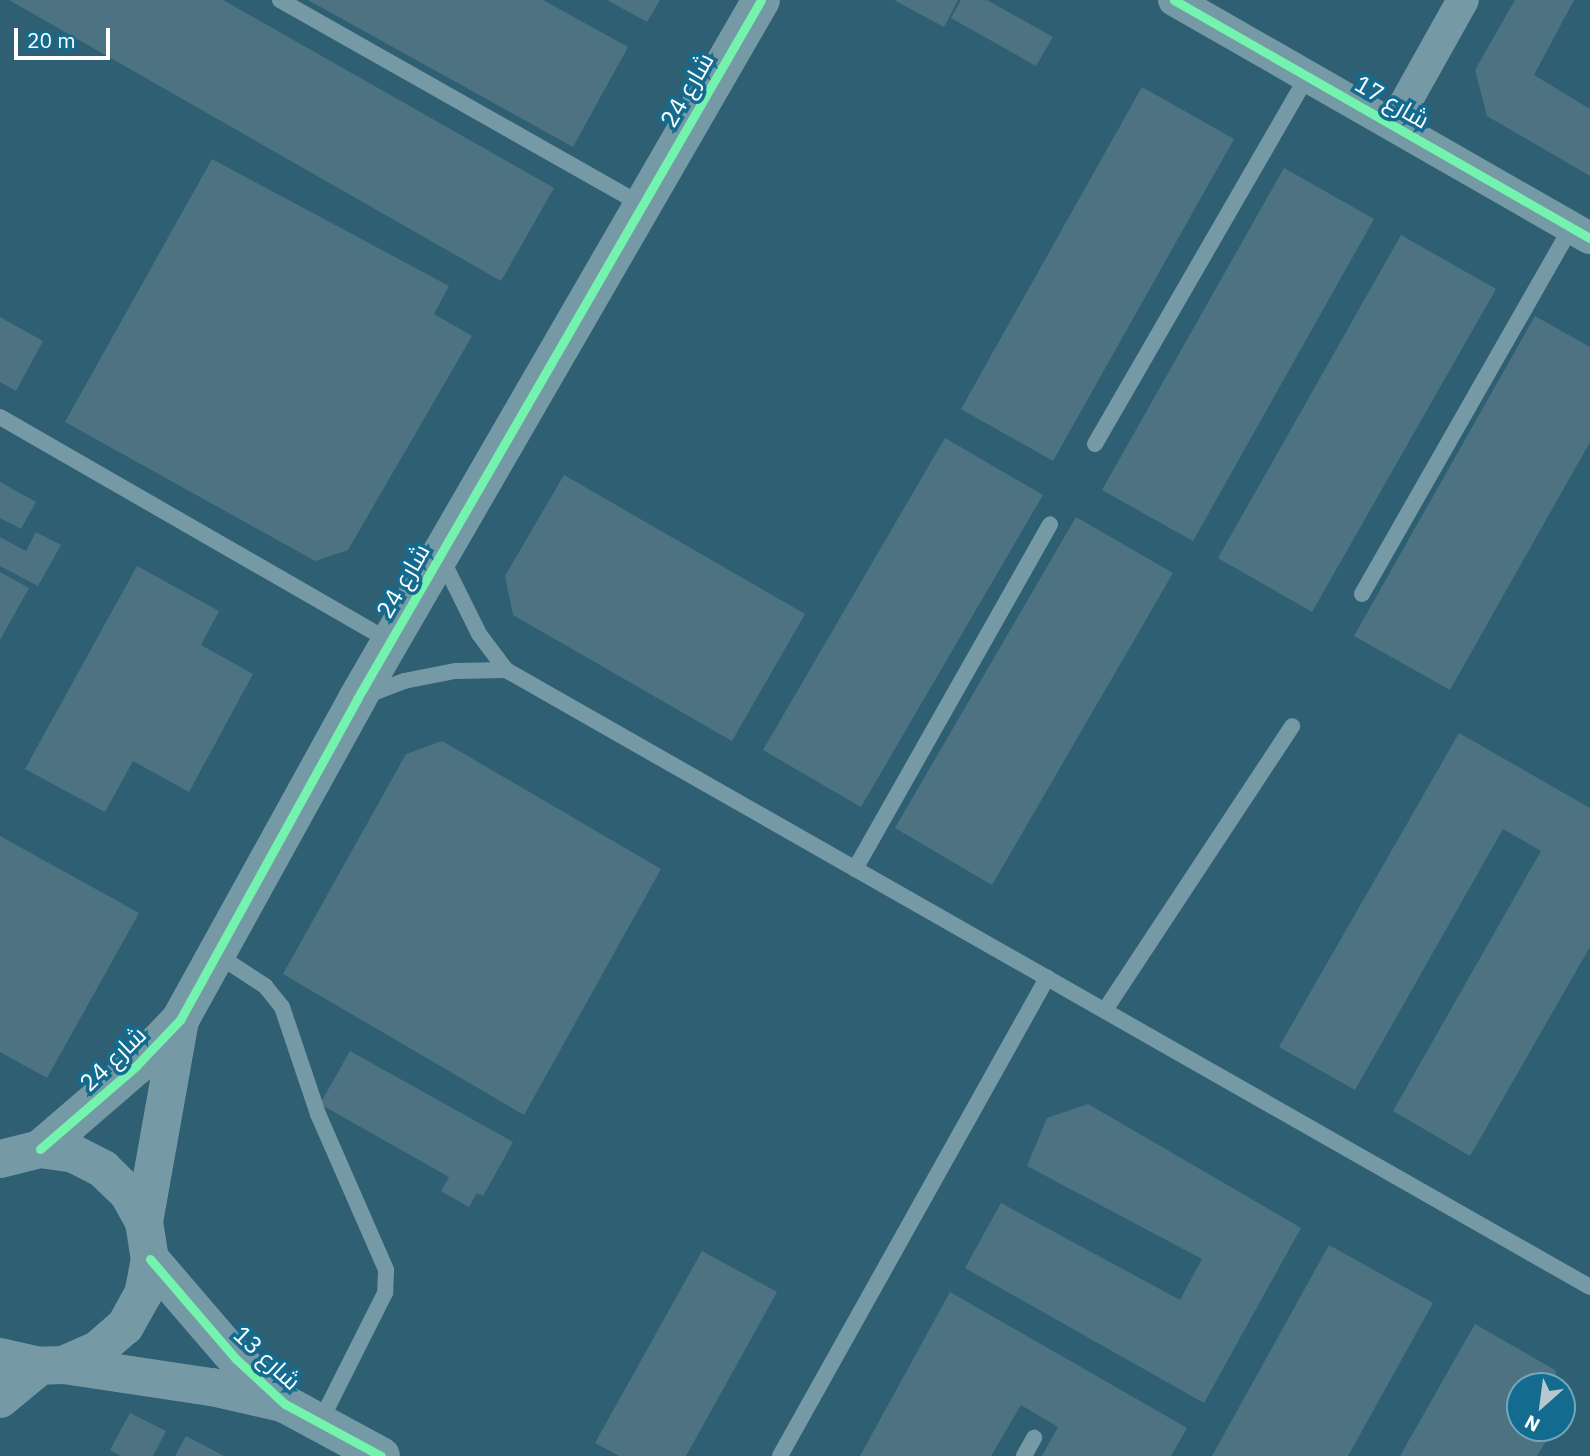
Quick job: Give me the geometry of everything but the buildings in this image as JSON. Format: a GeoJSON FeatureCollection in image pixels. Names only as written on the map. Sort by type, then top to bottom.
{"type":"FeatureCollection","features":[{"type":"Feature","properties":{"kind":"street","name":"شارع 24"},"geometry":{"type":"LineString","coordinates":[[14,1153],[136,1066],[180,1020],[390,641],[761,0]]}},
{"type":"Feature","properties":{"kind":"street","name":"شارع 17"},"geometry":{"type":"LineString","coordinates":[[1174,0],[1580,233]]}},
{"type":"Feature","properties":{"kind":"street"},"geometry":{"type":"LineString","coordinates":[[1393,125],[1463,0]]}},
{"type":"Feature","properties":{"kind":"street","name":"شارع 24"},"geometry":{"type":"LineString","coordinates":[[52,1366],[97,1350],[125,1326],[143,1294],[147,1240],[180,1020]]}},
{"type":"Feature","properties":{"kind":"street","name":"شارع 13"},"geometry":{"type":"LineString","coordinates":[[14,1153],[74,1154],[103,1169],[128,1193],[147,1240],[236,1359],[285,1404]]}},
{"type":"Feature","properties":{"kind":"street","name":"شارع 13"},"geometry":{"type":"LineString","coordinates":[[0,1357],[212,1387],[285,1404],[381,1456]]}},
{"type":"Feature","properties":{"kind":"street"},"geometry":{"type":"LineString","coordinates":[[0,1399],[52,1366]]}},
{"type":"Feature","properties":{"kind":"lane"},"geometry":{"type":"LineString","coordinates":[[280,0],[643,205]]}},
{"type":"Feature","properties":{"kind":"lane"},"geometry":{"type":"LineString","coordinates":[[1095,444],[1307,77]]}},
{"type":"Feature","properties":{"kind":"lane"},"geometry":{"type":"LineString","coordinates":[[1362,594],[1580,233]]}},
{"type":"Feature","properties":{"kind":"lane"},"geometry":{"type":"LineString","coordinates":[[0,417],[390,641]]}},
{"type":"Feature","properties":{"kind":"lane"},"geometry":{"type":"LineString","coordinates":[[855,869],[1050,524]]}},
{"type":"Feature","properties":{"kind":"lane"},"geometry":{"type":"LineString","coordinates":[[440,554],[479,634],[506,670],[1590,1287]]}},
{"type":"Feature","properties":{"kind":"lane"},"geometry":{"type":"LineString","coordinates":[[357,699],[417,679],[506,670]]}},
{"type":"Feature","properties":{"kind":"lane"},"geometry":{"type":"LineString","coordinates":[[1105,1010],[1292,726]]}},
{"type":"Feature","properties":{"kind":"lane"},"geometry":{"type":"LineString","coordinates":[[216,954],[265,986],[282,1007],[318,1114],[386,1270],[385,1293],[320,1422]]}},
{"type":"Feature","properties":{"kind":"lane"},"geometry":{"type":"LineString","coordinates":[[780,1456],[1047,978]]}},
{"type":"Feature","properties":{"kind":"lane"},"geometry":{"type":"LineString","coordinates":[[1024,1456],[1034,1438]]}},
{"type":"Feature","properties":{"kind":"cycle path"},"geometry":{"type":"LineString","coordinates":[[40,1149],[136,1066],[180,1020],[357,699],[761,0]]}},
{"type":"Feature","properties":{"kind":"cycle path"},"geometry":{"type":"LineString","coordinates":[[1174,0],[1590,238]]}},
{"type":"Feature","properties":{"kind":"cycle path"},"geometry":{"type":"LineString","coordinates":[[150,1259],[236,1359],[285,1404],[381,1456]]}}]}
